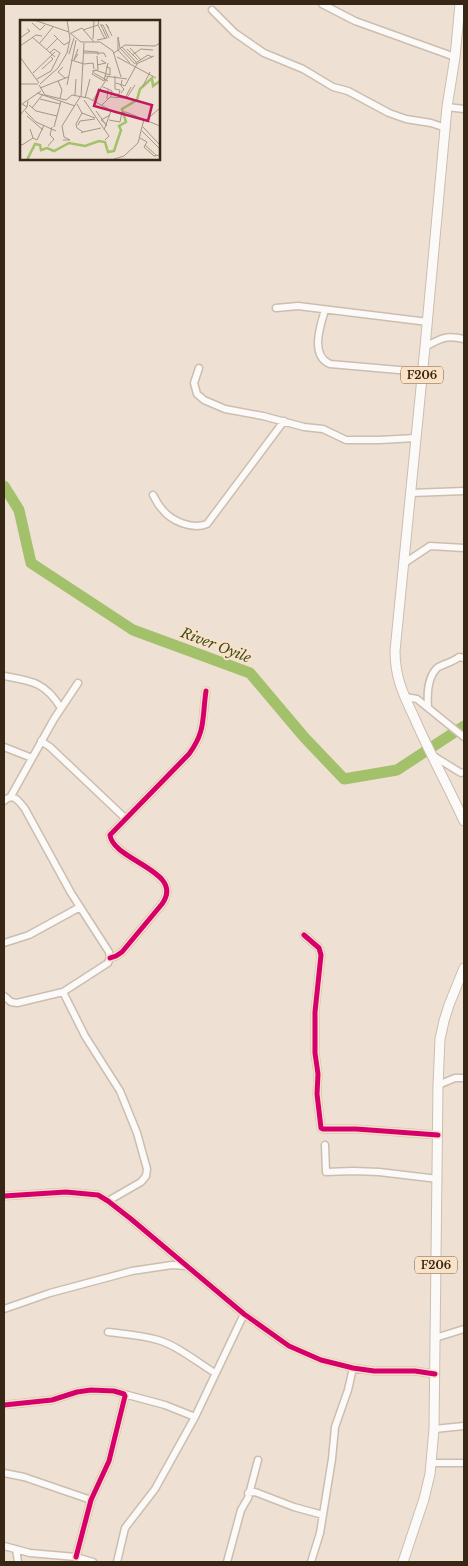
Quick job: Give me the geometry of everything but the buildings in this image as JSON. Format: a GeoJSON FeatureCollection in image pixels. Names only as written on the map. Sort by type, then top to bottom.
{"type":"FeatureCollection","features":[{"type":"Feature","properties":{"kind":"main road","name":"F206"},"geometry":{"type":"LineString","coordinates":[[460,4],[455,57],[447,107],[426,346],[395,658],[398,679],[405,697],[424,741],[464,821]]}},
{"type":"Feature","properties":{"kind":"main road","name":"F206"},"geometry":{"type":"LineString","coordinates":[[403,1562],[424,1499],[431,1463],[434,1428],[440,1039],[449,1005],[464,968]]}},
{"type":"Feature","properties":{"kind":"street"},"geometry":{"type":"LineString","coordinates":[[322,4],[355,21],[455,57]]}},
{"type":"Feature","properties":{"kind":"street"},"geometry":{"type":"LineString","coordinates":[[212,10],[235,33],[264,53],[303,69],[334,87],[389,112],[406,119],[431,123],[446,128]]}},
{"type":"Feature","properties":{"kind":"street"},"geometry":{"type":"LineString","coordinates":[[447,107],[464,109]]}},
{"type":"Feature","properties":{"kind":"street"},"geometry":{"type":"LineString","coordinates":[[276,308],[298,306],[428,322]]}},
{"type":"Feature","properties":{"kind":"street"},"geometry":{"type":"LineString","coordinates":[[325,310],[318,334],[318,347],[322,360],[326,363],[422,372]]}},
{"type":"Feature","properties":{"kind":"street"},"geometry":{"type":"LineString","coordinates":[[426,346],[445,337],[451,336],[464,339]]}},
{"type":"Feature","properties":{"kind":"street"},"geometry":{"type":"LineString","coordinates":[[199,368],[194,383],[197,394],[204,400],[225,408],[304,427],[323,429],[346,440],[416,438]]}},
{"type":"Feature","properties":{"kind":"street"},"geometry":{"type":"LineString","coordinates":[[153,495],[160,508],[174,519],[188,525],[201,526],[207,524],[284,421]]}},
{"type":"Feature","properties":{"kind":"street"},"geometry":{"type":"LineString","coordinates":[[410,493],[464,492]]}},
{"type":"Feature","properties":{"kind":"street"},"geometry":{"type":"LineString","coordinates":[[403,564],[430,546],[464,548]]}},
{"type":"Feature","properties":{"kind":"street"},"geometry":{"type":"LineString","coordinates":[[428,706],[427,692],[437,669],[453,662],[459,657],[464,658]]}},
{"type":"Feature","properties":{"kind":"street"},"geometry":{"type":"LineString","coordinates":[[4,676],[30,681],[46,688],[61,708]]}},
{"type":"Feature","properties":{"kind":"street"},"geometry":{"type":"LineString","coordinates":[[4,801],[11,796],[41,741],[78,683]]}},
{"type":"Feature","properties":{"kind":"street"},"geometry":{"type":"LineString","coordinates":[[110,958],[122,952],[162,904],[168,892],[167,885],[164,882],[117,847],[111,840],[110,835],[196,744],[204,722],[206,692]]}},
{"type":"Feature","properties":{"kind":"street"},"geometry":{"type":"LineString","coordinates":[[405,697],[417,699],[428,706],[464,737]]}},
{"type":"Feature","properties":{"kind":"street"},"geometry":{"type":"LineString","coordinates":[[41,741],[50,747],[125,818]]}},
{"type":"Feature","properties":{"kind":"street"},"geometry":{"type":"LineString","coordinates":[[4,747],[32,758]]}},
{"type":"Feature","properties":{"kind":"street"},"geometry":{"type":"LineString","coordinates":[[431,754],[461,773],[464,772]]}},
{"type":"Feature","properties":{"kind":"street"},"geometry":{"type":"LineString","coordinates":[[4,996],[11,1002],[17,1003],[63,992],[108,963],[110,958],[109,952],[80,907],[25,809],[16,798],[11,796]]}},
{"type":"Feature","properties":{"kind":"street"},"geometry":{"type":"LineString","coordinates":[[4,943],[28,935],[80,907]]}},
{"type":"Feature","properties":{"kind":"street"},"geometry":{"type":"LineString","coordinates":[[304,935],[319,948],[321,955],[315,1012],[314,1053],[318,1074],[317,1094],[320,1106],[321,1128],[438,1135]]}},
{"type":"Feature","properties":{"kind":"street"},"geometry":{"type":"LineString","coordinates":[[63,992],[85,1036],[120,1091],[137,1133],[147,1170],[146,1176],[141,1182],[108,1200]]}},
{"type":"Feature","properties":{"kind":"street"},"geometry":{"type":"LineString","coordinates":[[438,1085],[455,1078],[464,1078]]}},
{"type":"Feature","properties":{"kind":"street"},"geometry":{"type":"LineString","coordinates":[[325,1145],[326,1172],[379,1172],[438,1179]]}},
{"type":"Feature","properties":{"kind":"street"},"geometry":{"type":"LineString","coordinates":[[4,1196],[75,1193],[98,1195],[108,1200],[244,1314],[289,1346],[321,1360],[353,1368],[374,1371],[415,1371],[434,1374]]}},
{"type":"Feature","properties":{"kind":"street"},"geometry":{"type":"LineString","coordinates":[[4,1309],[50,1293],[125,1273],[172,1265],[187,1266]]}},
{"type":"Feature","properties":{"kind":"street"},"geometry":{"type":"LineString","coordinates":[[117,1562],[125,1528],[155,1489],[195,1417],[244,1314]]}},
{"type":"Feature","properties":{"kind":"street"},"geometry":{"type":"LineString","coordinates":[[435,1338],[464,1329]]}},
{"type":"Feature","properties":{"kind":"street"},"geometry":{"type":"LineString","coordinates":[[108,1332],[139,1335],[159,1340],[215,1373]]}},
{"type":"Feature","properties":{"kind":"street"},"geometry":{"type":"LineString","coordinates":[[311,1562],[323,1515],[335,1428],[348,1390],[353,1368]]}},
{"type":"Feature","properties":{"kind":"street"},"geometry":{"type":"LineString","coordinates":[[4,1405],[52,1400],[72,1393],[91,1390],[114,1391],[165,1405],[195,1417]]}},
{"type":"Feature","properties":{"kind":"street"},"geometry":{"type":"LineString","coordinates":[[76,1557],[91,1500],[108,1461],[124,1394]]}},
{"type":"Feature","properties":{"kind":"street"},"geometry":{"type":"LineString","coordinates":[[434,1428],[464,1426]]}},
{"type":"Feature","properties":{"kind":"street"},"geometry":{"type":"LineString","coordinates":[[227,1562],[241,1510],[248,1498],[258,1460]]}},
{"type":"Feature","properties":{"kind":"street"},"geometry":{"type":"LineString","coordinates":[[431,1463],[464,1463]]}},
{"type":"Feature","properties":{"kind":"street"},"geometry":{"type":"LineString","coordinates":[[4,1473],[91,1500]]}},
{"type":"Feature","properties":{"kind":"street"},"geometry":{"type":"LineString","coordinates":[[248,1493],[255,1492],[294,1507],[323,1515]]}},
{"type":"Feature","properties":{"kind":"street"},"geometry":{"type":"LineString","coordinates":[[4,1546],[49,1555],[76,1557],[93,1562]]}},
{"type":"Feature","properties":{"kind":"street"},"geometry":{"type":"LineString","coordinates":[[16,1549],[18,1562]]}},
{"type":"Feature","properties":{"kind":"waterway","name":"River Oyile"},"geometry":{"type":"LineString","coordinates":[[4,486],[19,510],[31,563],[133,630],[250,673],[304,737],[344,779],[397,770],[464,726]]}},
{"type":"Feature","properties":{"kind":"cycle path"},"geometry":{"type":"LineString","coordinates":[[110,958],[122,952],[162,904],[167,893],[164,883],[157,875],[123,852],[114,844],[110,835],[189,754],[201,731],[206,691]]}},
{"type":"Feature","properties":{"kind":"cycle path"},"geometry":{"type":"LineString","coordinates":[[304,935],[319,948],[321,955],[315,1012],[317,1094],[321,1128],[438,1135]]}},
{"type":"Feature","properties":{"kind":"cycle path"},"geometry":{"type":"LineString","coordinates":[[4,1196],[66,1192],[98,1195],[131,1219],[244,1314],[289,1346],[321,1360],[353,1368],[374,1371],[415,1371],[435,1374]]}},
{"type":"Feature","properties":{"kind":"cycle path"},"geometry":{"type":"LineString","coordinates":[[4,1405],[52,1400],[77,1392],[91,1390],[114,1391],[125,1396],[109,1461],[91,1500],[76,1557]]}}]}
